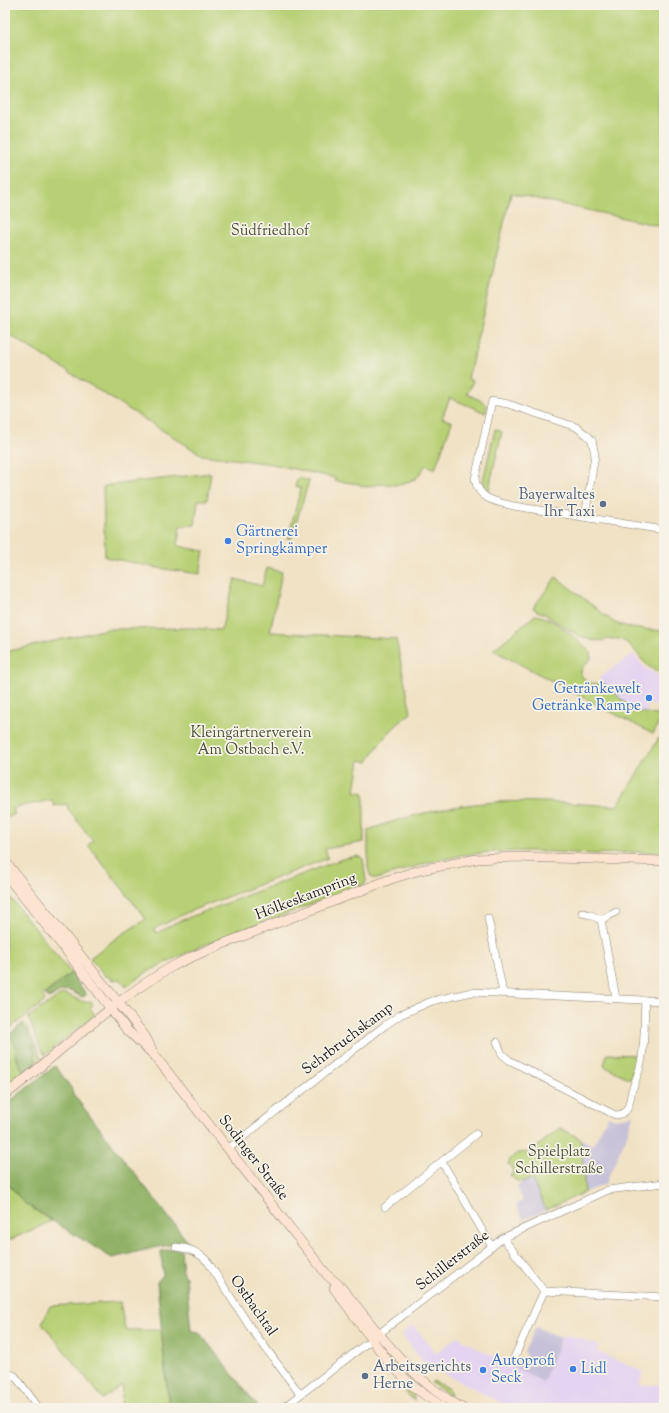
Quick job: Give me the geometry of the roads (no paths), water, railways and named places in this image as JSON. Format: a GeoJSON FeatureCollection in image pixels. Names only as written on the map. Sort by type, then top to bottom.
{"type":"FeatureCollection","features":[{"type":"Feature","properties":{"kind":"main road","name":"Hölkeskampring"},"geometry":{"type":"LineString","coordinates":[[5,1095],[44,1065],[111,1009],[187,958],[378,884],[420,870],[476,859],[516,857],[664,860]]}},
{"type":"Feature","properties":{"kind":"main road","name":"Sodinger Straße"},"geometry":{"type":"LineString","coordinates":[[5,861],[145,1036],[155,1056]]}},
{"type":"Feature","properties":{"kind":"main road","name":"Sodinger Straße"},"geometry":{"type":"LineString","coordinates":[[5,874],[127,1030],[155,1056],[328,1276],[335,1289],[390,1364],[406,1380],[428,1398],[444,1408]]}},
{"type":"Feature","properties":{"kind":"main road","name":"Sodinger Straße"},"geometry":{"type":"LineString","coordinates":[[328,1276],[339,1285],[403,1363],[418,1378],[440,1395],[462,1408]]}},
{"type":"Feature","properties":{"kind":"street"},"geometry":{"type":"LineString","coordinates":[[585,517],[595,455],[592,440],[576,427],[508,404],[492,401],[475,479],[479,492],[486,498],[491,501],[514,506],[664,530]]}},
{"type":"Feature","properties":{"kind":"street"},"geometry":{"type":"LineString","coordinates":[[601,920],[616,912]]}},
{"type":"Feature","properties":{"kind":"street"},"geometry":{"type":"LineString","coordinates":[[582,913],[592,915],[601,920]]}},
{"type":"Feature","properties":{"kind":"street"},"geometry":{"type":"LineString","coordinates":[[488,918],[503,993]]}},
{"type":"Feature","properties":{"kind":"street"},"geometry":{"type":"LineString","coordinates":[[601,920],[616,998]]}},
{"type":"Feature","properties":{"kind":"street","name":"Sehrbruchskamp"},"geometry":{"type":"LineString","coordinates":[[228,1149],[400,1015],[432,1000],[472,992],[664,1001]]}},
{"type":"Feature","properties":{"kind":"street"},"geometry":{"type":"LineString","coordinates":[[497,1042],[502,1054],[509,1060],[616,1115],[619,1115],[627,1110],[631,1102],[642,1057],[645,1000]]}},
{"type":"Feature","properties":{"kind":"street"},"geometry":{"type":"LineString","coordinates":[[385,1207],[476,1134]]}},
{"type":"Feature","properties":{"kind":"street"},"geometry":{"type":"LineString","coordinates":[[442,1162],[492,1247]]}},
{"type":"Feature","properties":{"kind":"street","name":"Schillerstraße"},"geometry":{"type":"LineString","coordinates":[[283,1408],[503,1238],[613,1188],[664,1183]]}},
{"type":"Feature","properties":{"kind":"street"},"geometry":{"type":"LineString","coordinates":[[503,1238],[544,1291],[664,1297]]}},
{"type":"Feature","properties":{"kind":"street","name":"Ostbachtal"},"geometry":{"type":"LineString","coordinates":[[176,1247],[191,1249],[208,1262],[250,1326],[300,1394]]}},
{"type":"Feature","properties":{"kind":"street"},"geometry":{"type":"LineString","coordinates":[[514,1358],[544,1291]]}},
{"type":"Feature","properties":{"kind":"street"},"geometry":{"type":"LineString","coordinates":[[5,1372],[14,1376],[39,1408]]}},
{"type":"Feature","properties":{"kind":"place","name":"Bayerwaltes Ihr Taxi"},"geometry":{"type":"Point","coordinates":[603,504]}},
{"type":"Feature","properties":{"kind":"place","name":"Gärtnerei Springkämper"},"geometry":{"type":"Point","coordinates":[228,541]}},
{"type":"Feature","properties":{"kind":"place","name":"Getränkewelt Getränke Rampe"},"geometry":{"type":"Point","coordinates":[649,698]}},
{"type":"Feature","properties":{"kind":"place","name":"Lidl"},"geometry":{"type":"Point","coordinates":[573,1369]}},
{"type":"Feature","properties":{"kind":"place","name":"Autoprofi Seck"},"geometry":{"type":"Point","coordinates":[483,1370]}},
{"type":"Feature","properties":{"kind":"place","name":"Arbeitsgerichts Herne"},"geometry":{"type":"Point","coordinates":[365,1376]}},
{"type":"Feature","properties":{"kind":"park label","name":"Südfriedhof"},"geometry":{"type":"Point","coordinates":[270,231]}},
{"type":"Feature","properties":{"kind":"park label","name":"Kleingärtnerverein Am Ostbach e.V."},"geometry":{"type":"Point","coordinates":[251,742]}},
{"type":"Feature","properties":{"kind":"park label","name":"Spielplatz Schillerstraße"},"geometry":{"type":"Point","coordinates":[559,1160]}}]}
